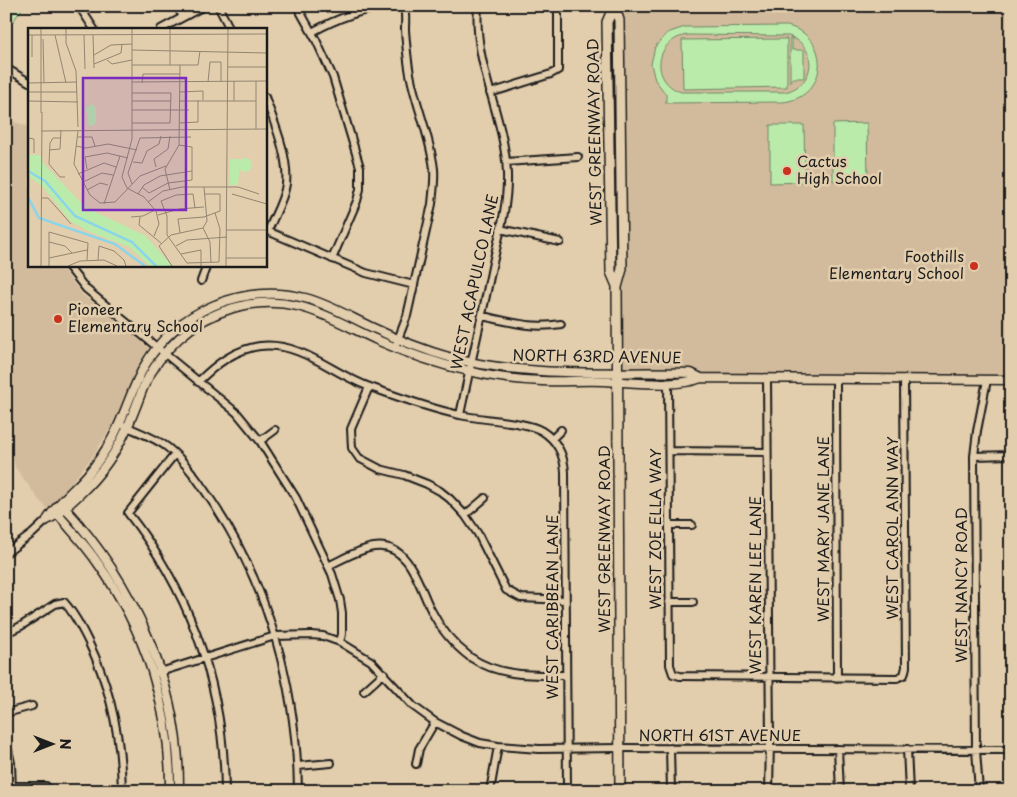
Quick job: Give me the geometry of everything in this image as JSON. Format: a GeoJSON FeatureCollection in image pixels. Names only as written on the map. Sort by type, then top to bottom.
{"type":"FeatureCollection","features":[{"type":"Feature","properties":{"kind":"main road","name":"WEST GREENWAY ROAD"},"geometry":{"type":"LineString","coordinates":[[614,6],[607,22],[611,272],[617,286]]}},
{"type":"Feature","properties":{"kind":"main road","name":"WEST GREENWAY ROAD"},"geometry":{"type":"LineString","coordinates":[[614,6],[619,20],[622,269],[617,286],[620,791]]}},
{"type":"Feature","properties":{"kind":"main road"},"geometry":{"type":"LineString","coordinates":[[609,140],[620,144]]}},
{"type":"Feature","properties":{"kind":"street"},"geometry":{"type":"LineString","coordinates":[[79,6],[93,28]]}},
{"type":"Feature","properties":{"kind":"street"},"geometry":{"type":"LineString","coordinates":[[177,6],[183,17]]}},
{"type":"Feature","properties":{"kind":"street"},"geometry":{"type":"LineString","coordinates":[[163,28],[204,6]]}},
{"type":"Feature","properties":{"kind":"street"},"geometry":{"type":"LineString","coordinates":[[218,6],[229,28]]}},
{"type":"Feature","properties":{"kind":"street"},"geometry":{"type":"LineString","coordinates":[[297,6],[312,32],[333,77],[360,167],[360,189],[357,201],[332,259]]}},
{"type":"Feature","properties":{"kind":"street"},"geometry":{"type":"LineString","coordinates":[[312,32],[329,22],[357,12],[389,6]]}},
{"type":"Feature","properties":{"kind":"street","name":"WEST ACAPULCO LANE"},"geometry":{"type":"LineString","coordinates":[[460,415],[506,194],[506,162],[499,123],[479,48],[478,6]]}},
{"type":"Feature","properties":{"kind":"street"},"geometry":{"type":"LineString","coordinates":[[490,93],[551,74],[558,70],[558,6]]}},
{"type":"Feature","properties":{"kind":"street"},"geometry":{"type":"LineString","coordinates":[[397,343],[407,316],[432,204],[434,170],[409,68],[405,27],[406,15],[403,7]]}},
{"type":"Feature","properties":{"kind":"street"},"geometry":{"type":"LineString","coordinates":[[6,68],[28,81]]}},
{"type":"Feature","properties":{"kind":"street"},"geometry":{"type":"LineString","coordinates":[[266,100],[282,150],[286,173],[283,195],[266,231],[366,273],[414,285]]}},
{"type":"Feature","properties":{"kind":"street"},"geometry":{"type":"LineString","coordinates":[[506,162],[578,157]]}},
{"type":"Feature","properties":{"kind":"street"},"geometry":{"type":"LineString","coordinates":[[500,229],[560,242]]}},
{"type":"Feature","properties":{"kind":"street"},"geometry":{"type":"LineString","coordinates":[[68,266],[86,289],[158,347],[163,354],[238,413],[260,441],[296,498],[328,566],[340,600],[342,624],[340,642]]}},
{"type":"Feature","properties":{"kind":"street"},"geometry":{"type":"LineString","coordinates":[[201,280],[207,266]]}},
{"type":"Feature","properties":{"kind":"street","name":"NORTH 63RD AVENUE"},"geometry":{"type":"LineString","coordinates":[[6,553],[32,534],[63,505],[124,426],[158,347],[183,323],[205,309],[232,299],[264,294],[296,296],[314,301],[424,358],[469,371],[532,380],[691,373],[701,378]]}},
{"type":"Feature","properties":{"kind":"street","name":"NORTH 63RD AVENUE"},"geometry":{"type":"LineString","coordinates":[[144,378],[163,354],[186,332],[204,320],[233,308],[265,303],[292,305],[318,311],[397,343],[471,362],[529,371],[617,377],[668,383],[691,382],[701,378],[1011,380]]}},
{"type":"Feature","properties":{"kind":"street"},"geometry":{"type":"LineString","coordinates":[[482,316],[528,326],[562,324]]}},
{"type":"Feature","properties":{"kind":"street"},"geometry":{"type":"LineString","coordinates":[[198,382],[214,367],[240,351],[260,346],[282,346],[304,354],[369,387],[460,415],[526,425],[541,430],[552,439],[562,430]]}},
{"type":"Feature","properties":{"kind":"street","name":"WEST KAREN LEE LANE"},"geometry":{"type":"LineString","coordinates":[[767,379],[768,791]]}},
{"type":"Feature","properties":{"kind":"street","name":"WEST MARY JANE LANE"},"geometry":{"type":"LineString","coordinates":[[836,379],[837,678]]}},
{"type":"Feature","properties":{"kind":"street","name":"WEST CAROL ANN WAY"},"geometry":{"type":"LineString","coordinates":[[837,678],[897,678],[904,675],[906,667],[904,380]]}},
{"type":"Feature","properties":{"kind":"street","name":"WEST NANCY ROAD"},"geometry":{"type":"LineString","coordinates":[[979,791],[976,750],[974,456],[987,380]]}},
{"type":"Feature","properties":{"kind":"street","name":"WEST ZOE ELLA WAY"},"geometry":{"type":"LineString","coordinates":[[668,383],[670,665],[673,674],[680,676],[769,676]]}},
{"type":"Feature","properties":{"kind":"street"},"geometry":{"type":"LineString","coordinates":[[369,387],[351,429],[352,448],[359,458],[380,469],[404,475],[440,491],[465,515],[478,534],[506,590],[521,598],[565,600]]}},
{"type":"Feature","properties":{"kind":"street"},"geometry":{"type":"LineString","coordinates":[[124,426],[156,439],[175,454],[206,492],[225,521],[258,589],[275,636],[291,700],[298,766],[298,791]]}},
{"type":"Feature","properties":{"kind":"street"},"geometry":{"type":"LineString","coordinates":[[260,441],[275,430]]}},
{"type":"Feature","properties":{"kind":"street","name":"WEST CARIBBEAN LANE"},"geometry":{"type":"LineString","coordinates":[[552,439],[559,448],[564,464],[567,791]]}},
{"type":"Feature","properties":{"kind":"street"},"geometry":{"type":"LineString","coordinates":[[669,452],[767,452]]}},
{"type":"Feature","properties":{"kind":"street"},"geometry":{"type":"LineString","coordinates":[[175,454],[128,513],[151,542],[169,574],[187,611],[206,658],[217,700],[222,736],[225,791]]}},
{"type":"Feature","properties":{"kind":"street"},"geometry":{"type":"LineString","coordinates":[[974,456],[1011,455]]}},
{"type":"Feature","properties":{"kind":"street"},"geometry":{"type":"LineString","coordinates":[[465,515],[485,498]]}},
{"type":"Feature","properties":{"kind":"street"},"geometry":{"type":"LineString","coordinates":[[63,505],[104,556],[142,622],[174,725],[180,791]]}},
{"type":"Feature","properties":{"kind":"street"},"geometry":{"type":"LineString","coordinates":[[56,512],[89,551],[116,591],[136,626],[157,672],[168,747],[170,791]]}},
{"type":"Feature","properties":{"kind":"street"},"geometry":{"type":"LineString","coordinates":[[669,525],[692,525]]}},
{"type":"Feature","properties":{"kind":"street"},"geometry":{"type":"LineString","coordinates":[[328,566],[357,552],[374,547],[392,550],[400,554],[408,562],[432,611],[449,637],[471,658],[496,670],[512,674],[566,675]]}},
{"type":"Feature","properties":{"kind":"street"},"geometry":{"type":"LineString","coordinates":[[6,633],[22,626],[55,604],[64,602],[70,608],[86,637],[109,696],[119,744],[122,791]]}},
{"type":"Feature","properties":{"kind":"street"},"geometry":{"type":"LineString","coordinates":[[669,602],[693,602]]}},
{"type":"Feature","properties":{"kind":"street","name":"NORTH 61ST AVENUE"},"geometry":{"type":"LineString","coordinates":[[157,672],[275,636],[296,634],[323,636],[340,642],[371,661],[413,706],[434,722],[480,743],[498,746],[520,748],[1011,750]]}},
{"type":"Feature","properties":{"kind":"street"},"geometry":{"type":"LineString","coordinates":[[364,691],[384,673]]}},
{"type":"Feature","properties":{"kind":"street"},"geometry":{"type":"LineString","coordinates":[[769,676],[837,678]]}},
{"type":"Feature","properties":{"kind":"street"},"geometry":{"type":"LineString","coordinates":[[6,713],[32,706]]}},
{"type":"Feature","properties":{"kind":"street"},"geometry":{"type":"LineString","coordinates":[[416,764],[419,749],[434,722]]}},
{"type":"Feature","properties":{"kind":"street"},"geometry":{"type":"LineString","coordinates":[[6,740],[11,763],[12,788],[46,786]]}},
{"type":"Feature","properties":{"kind":"street"},"geometry":{"type":"LineString","coordinates":[[490,791],[498,746]]}},
{"type":"Feature","properties":{"kind":"street"},"geometry":{"type":"LineString","coordinates":[[670,748],[671,791]]}},
{"type":"Feature","properties":{"kind":"street"},"geometry":{"type":"LineString","coordinates":[[838,749],[840,791]]}},
{"type":"Feature","properties":{"kind":"street"},"geometry":{"type":"LineString","coordinates":[[907,749],[909,791]]}},
{"type":"Feature","properties":{"kind":"street"},"geometry":{"type":"LineString","coordinates":[[298,766],[331,763]]}},
{"type":"Feature","properties":{"kind":"shaded area","name":"Cactus High School"},"geometry":{"type":"Polygon","coordinates":[[[614,6],[1011,6],[1011,380],[618,377],[614,6]]]}},
{"type":"Feature","properties":{"kind":"shaded area","name":"Pioneer Elementary School"},"geometry":{"type":"Polygon","coordinates":[[[6,119],[28,127],[28,266],[60,266],[83,295],[150,350],[113,428],[109,430],[93,456],[49,510],[39,500],[15,467],[6,430],[6,119]]]}},
{"type":"Feature","properties":{"kind":"green space"},"geometry":{"type":"Polygon","coordinates":[[[6,6],[24,6],[6,31],[6,6]]]}},
{"type":"Feature","properties":{"kind":"green space"},"geometry":{"type":"Polygon","coordinates":[[[787,26],[802,32],[812,41],[818,53],[819,66],[816,78],[809,89],[798,98],[783,102],[666,103],[666,94],[655,80],[651,64],[655,47],[667,33],[685,27],[787,26]],[[688,35],[677,38],[668,44],[660,61],[660,70],[664,79],[671,87],[681,92],[785,92],[803,82],[810,66],[805,48],[799,41],[789,36],[688,35]]]}},
{"type":"Feature","properties":{"kind":"green space"},"geometry":{"type":"Polygon","coordinates":[[[790,38],[792,38],[792,50],[804,50],[804,78],[792,78],[792,81],[790,81],[790,38]]]}},
{"type":"Feature","properties":{"kind":"green space"},"geometry":{"type":"Polygon","coordinates":[[[787,39],[787,87],[683,89],[682,40],[787,39]]]}},
{"type":"Feature","properties":{"kind":"green space"},"geometry":{"type":"Polygon","coordinates":[[[867,123],[868,181],[833,181],[833,124],[867,123]]]}},
{"type":"Feature","properties":{"kind":"green space"},"geometry":{"type":"Polygon","coordinates":[[[770,125],[804,125],[805,182],[770,183],[770,125]]]}},
{"type":"Feature","properties":{"kind":"place","name":"Cactus High School"},"geometry":{"type":"Point","coordinates":[787,171]}},
{"type":"Feature","properties":{"kind":"place","name":"Foothills Elementary School"},"geometry":{"type":"Point","coordinates":[974,266]}},
{"type":"Feature","properties":{"kind":"place","name":"Pioneer Elementary School"},"geometry":{"type":"Point","coordinates":[58,319]}}]}
